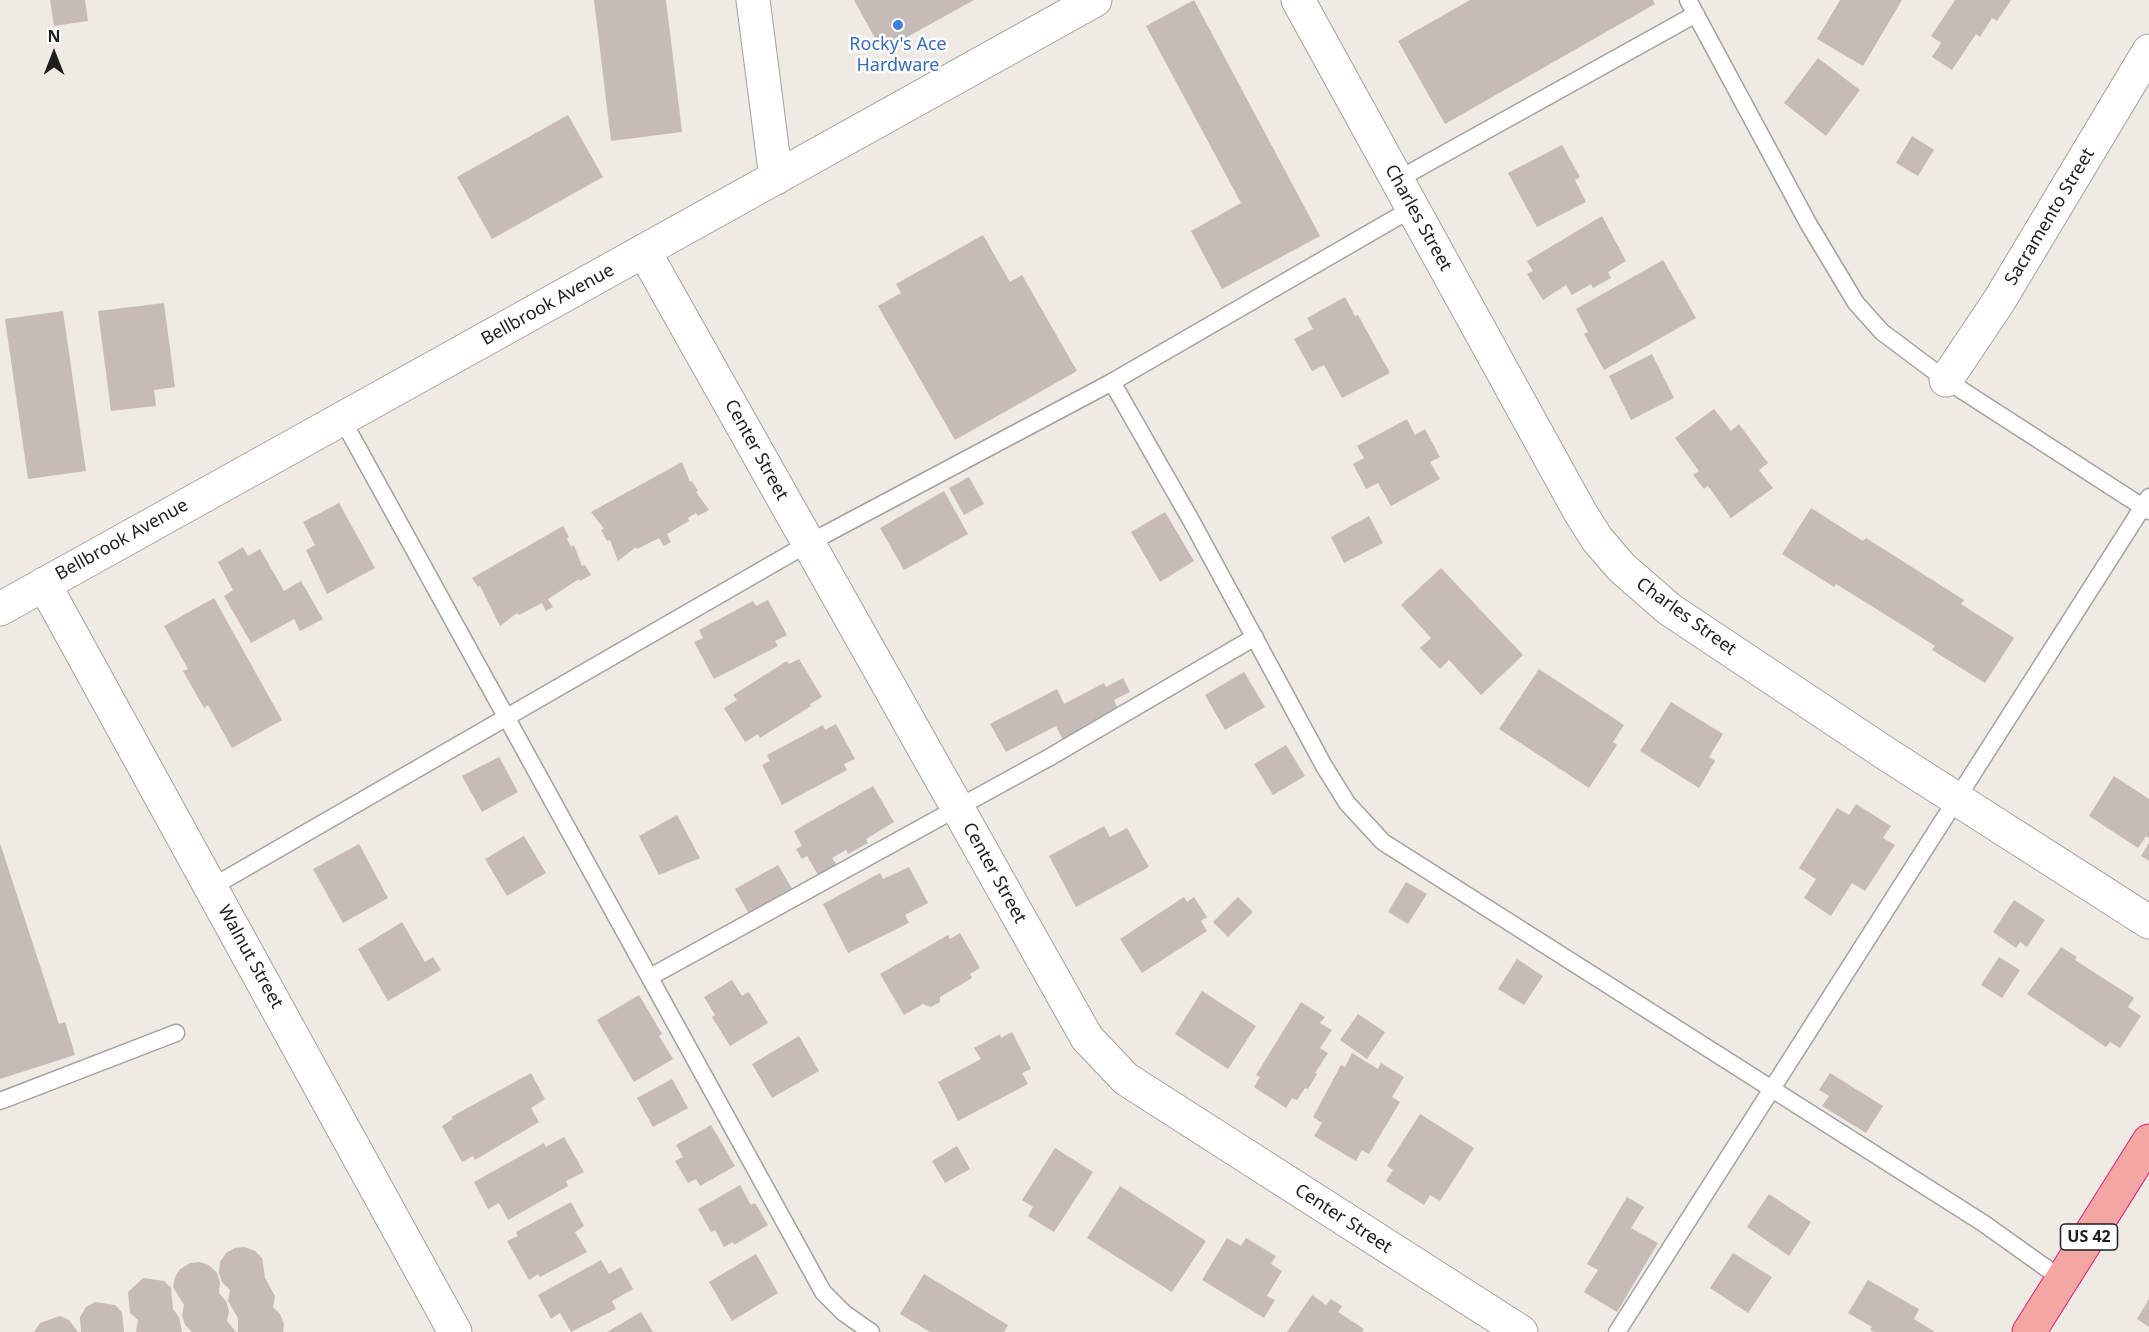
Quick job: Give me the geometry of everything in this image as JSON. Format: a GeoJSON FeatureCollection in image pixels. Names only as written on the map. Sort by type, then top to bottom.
{"type":"FeatureCollection","features":[{"type":"Feature","properties":{"kind":"highway","name":"US 42"},"geometry":{"type":"LineString","coordinates":[[2029,1332],[2149,1142]]}},
{"type":"Feature","properties":{"kind":"street"},"geometry":{"type":"LineString","coordinates":[[753,0],[776,178]]}},
{"type":"Feature","properties":{"kind":"street","name":"Bellbrook Avenue"},"geometry":{"type":"LineString","coordinates":[[0,609],[1095,0]]}},
{"type":"Feature","properties":{"kind":"street","name":"Charles Street"},"geometry":{"type":"LineString","coordinates":[[1298,0],[1580,512],[1597,539],[1621,567],[1669,609],[1955,798],[2149,922]]}},
{"type":"Feature","properties":{"kind":"street","name":"Sacramento Street"},"geometry":{"type":"LineString","coordinates":[[1946,380],[1999,301],[2149,51]]}},
{"type":"Feature","properties":{"kind":"street","name":"Center Street"},"geometry":{"type":"LineString","coordinates":[[644,251],[958,807],[1072,1014],[1105,1059],[1126,1078],[1521,1332]]}},
{"type":"Feature","properties":{"kind":"street","name":"Walnut Street"},"geometry":{"type":"LineString","coordinates":[[44,584],[455,1332]]}},
{"type":"Feature","properties":{"kind":"lane"},"geometry":{"type":"LineString","coordinates":[[212,887],[809,543],[1112,382],[1692,7],[1808,223],[1856,303],[1882,332],[1946,380],[2147,505],[1955,798],[1617,1332]]}},
{"type":"Feature","properties":{"kind":"lane"},"geometry":{"type":"LineString","coordinates":[[1112,382],[1347,803],[1383,842],[1983,1223],[2063,1280]]}},
{"type":"Feature","properties":{"kind":"lane"},"geometry":{"type":"LineString","coordinates":[[342,419],[823,1292],[844,1313],[871,1332]]}},
{"type":"Feature","properties":{"kind":"lane"},"geometry":{"type":"LineString","coordinates":[[650,977],[958,807],[1255,637]]}},
{"type":"Feature","properties":{"kind":"lane"},"geometry":{"type":"LineString","coordinates":[[0,1101],[176,1033]]}},
{"type":"Feature","properties":{"kind":"building"},"geometry":{"type":"Polygon","coordinates":[[[50,0],[85,0],[88,21],[54,26],[50,0]]]}},
{"type":"Feature","properties":{"kind":"building"},"geometry":{"type":"Polygon","coordinates":[[[594,0],[666,0],[682,132],[611,141],[594,0]]]}},
{"type":"Feature","properties":{"kind":"building","name":"Rocky's Ace Hardware"},"geometry":{"type":"Polygon","coordinates":[[[854,0],[974,0],[882,51],[854,0]]]}},
{"type":"Feature","properties":{"kind":"building"},"geometry":{"type":"Polygon","coordinates":[[[1194,0],[1320,236],[1222,289],[1191,231],[1241,203],[1146,26],[1194,0]]]}},
{"type":"Feature","properties":{"kind":"building"},"geometry":{"type":"Polygon","coordinates":[[[1470,0],[1653,0],[1655,4],[1445,124],[1398,41],[1470,0]]]}},
{"type":"Feature","properties":{"kind":"building"},"geometry":{"type":"Polygon","coordinates":[[[1840,0],[1902,0],[1863,66],[1817,39],[1840,0]]]}},
{"type":"Feature","properties":{"kind":"building"},"geometry":{"type":"Polygon","coordinates":[[[1955,0],[2011,0],[1997,21],[1992,18],[1980,37],[1976,34],[1952,70],[1932,57],[1941,43],[1931,36],[1955,0]]]}},
{"type":"Feature","properties":{"kind":"building"},"geometry":{"type":"Polygon","coordinates":[[[1818,58],[1860,90],[1826,136],[1784,103],[1818,58]]]}},
{"type":"Feature","properties":{"kind":"building"},"geometry":{"type":"Polygon","coordinates":[[[568,115],[603,177],[492,239],[457,177],[568,115]]]}},
{"type":"Feature","properties":{"kind":"building"},"geometry":{"type":"Polygon","coordinates":[[[1912,136],[1934,150],[1918,176],[1896,163],[1912,136]]]}},
{"type":"Feature","properties":{"kind":"building"},"geometry":{"type":"Polygon","coordinates":[[[1562,145],[1580,177],[1575,180],[1586,202],[1537,227],[1508,173],[1562,145]]]}},
{"type":"Feature","properties":{"kind":"building"},"geometry":{"type":"Polygon","coordinates":[[[1602,216],[1626,261],[1608,272],[1611,278],[1593,288],[1591,284],[1572,295],[1566,285],[1543,300],[1527,274],[1533,271],[1527,261],[1602,216]]]}},
{"type":"Feature","properties":{"kind":"building"},"geometry":{"type":"Polygon","coordinates":[[[983,235],[1010,282],[1022,275],[1077,371],[955,440],[878,306],[901,293],[896,284],[983,235]]]}},
{"type":"Feature","properties":{"kind":"building"},"geometry":{"type":"Polygon","coordinates":[[[1663,260],[1696,318],[1604,370],[1584,334],[1588,332],[1576,309],[1663,260]]]}},
{"type":"Feature","properties":{"kind":"building"},"geometry":{"type":"Polygon","coordinates":[[[1345,297],[1355,316],[1358,315],[1390,373],[1342,398],[1324,365],[1312,371],[1294,339],[1313,329],[1307,318],[1345,297]]]}},
{"type":"Feature","properties":{"kind":"building"},"geometry":{"type":"Polygon","coordinates":[[[164,303],[175,387],[154,390],[156,406],[111,411],[98,311],[164,303]]]}},
{"type":"Feature","properties":{"kind":"building"},"geometry":{"type":"Polygon","coordinates":[[[63,311],[86,471],[28,479],[5,319],[63,311]]]}},
{"type":"Feature","properties":{"kind":"building"},"geometry":{"type":"Polygon","coordinates":[[[1652,354],[1674,398],[1631,420],[1609,376],[1652,354]]]}},
{"type":"Feature","properties":{"kind":"building"},"geometry":{"type":"Polygon","coordinates":[[[1714,409],[1731,431],[1739,424],[1768,463],[1759,470],[1773,488],[1731,518],[1708,486],[1704,489],[1693,475],[1699,471],[1675,438],[1714,409]]]}},
{"type":"Feature","properties":{"kind":"building"},"geometry":{"type":"Polygon","coordinates":[[[1407,419],[1415,435],[1425,429],[1440,457],[1430,462],[1440,479],[1391,506],[1378,483],[1366,489],[1353,464],[1364,458],[1357,446],[1407,419]]]}},
{"type":"Feature","properties":{"kind":"building"},"geometry":{"type":"Polygon","coordinates":[[[682,462],[690,482],[692,481],[698,491],[696,492],[709,510],[698,516],[696,513],[688,518],[689,521],[667,534],[671,542],[664,546],[659,538],[637,549],[636,547],[618,561],[610,540],[607,541],[601,530],[604,529],[591,512],[682,462]]]}},
{"type":"Feature","properties":{"kind":"building"},"geometry":{"type":"Polygon","coordinates":[[[969,477],[984,504],[964,515],[949,488],[969,477]]]}},
{"type":"Feature","properties":{"kind":"building"},"geometry":{"type":"Polygon","coordinates":[[[944,491],[968,534],[904,570],[880,528],[944,491]]]}},
{"type":"Feature","properties":{"kind":"building"},"geometry":{"type":"Polygon","coordinates":[[[339,503],[375,568],[327,594],[306,550],[315,545],[303,522],[339,503]]]}},
{"type":"Feature","properties":{"kind":"building"},"geometry":{"type":"Polygon","coordinates":[[[1811,508],[1863,541],[1866,538],[1964,600],[1961,604],[2014,638],[1985,683],[1932,650],[1935,646],[1836,584],[1834,587],[1782,554],[1811,508]]]}},
{"type":"Feature","properties":{"kind":"building"},"geometry":{"type":"Polygon","coordinates":[[[1165,512],[1194,561],[1160,582],[1131,532],[1165,512]]]}},
{"type":"Feature","properties":{"kind":"building"},"geometry":{"type":"Polygon","coordinates":[[[1369,516],[1383,543],[1344,563],[1331,537],[1369,516]]]}},
{"type":"Feature","properties":{"kind":"building"},"geometry":{"type":"Polygon","coordinates":[[[563,526],[571,547],[574,545],[582,566],[585,565],[591,575],[580,581],[579,579],[548,599],[553,607],[546,611],[542,603],[519,615],[517,613],[500,626],[480,586],[478,587],[472,578],[563,526]]]}},
{"type":"Feature","properties":{"kind":"building"},"geometry":{"type":"Polygon","coordinates":[[[243,547],[248,556],[260,549],[284,591],[301,581],[323,619],[300,631],[294,619],[251,643],[224,596],[233,590],[218,562],[243,547]]]}},
{"type":"Feature","properties":{"kind":"building"},"geometry":{"type":"Polygon","coordinates":[[[1441,568],[1523,655],[1481,695],[1449,660],[1440,669],[1420,648],[1431,638],[1401,605],[1441,568]]]}},
{"type":"Feature","properties":{"kind":"building"},"geometry":{"type":"Polygon","coordinates":[[[214,598],[282,720],[232,748],[208,705],[204,708],[183,671],[188,669],[164,626],[214,598]]]}},
{"type":"Feature","properties":{"kind":"building"},"geometry":{"type":"Polygon","coordinates":[[[768,600],[787,635],[775,641],[778,646],[714,679],[694,642],[703,638],[699,630],[753,601],[756,606],[768,600]]]}},
{"type":"Feature","properties":{"kind":"building"},"geometry":{"type":"Polygon","coordinates":[[[799,659],[822,697],[760,738],[758,734],[745,742],[724,708],[737,700],[733,695],[787,661],[789,664],[799,659]]]}},
{"type":"Feature","properties":{"kind":"building"},"geometry":{"type":"Polygon","coordinates":[[[1539,669],[1624,725],[1613,742],[1617,745],[1589,788],[1499,729],[1539,669]]]}},
{"type":"Feature","properties":{"kind":"building"},"geometry":{"type":"Polygon","coordinates":[[[1244,672],[1265,707],[1225,730],[1205,695],[1244,672]]]}},
{"type":"Feature","properties":{"kind":"building"},"geometry":{"type":"Polygon","coordinates":[[[1123,678],[1130,692],[1114,700],[1119,711],[1063,740],[1056,726],[1006,752],[990,724],[1057,689],[1064,704],[1104,683],[1106,687],[1123,678]]]}},
{"type":"Feature","properties":{"kind":"building"},"geometry":{"type":"Polygon","coordinates":[[[1671,702],[1723,734],[1709,757],[1715,761],[1699,788],[1640,751],[1671,702]]]}},
{"type":"Feature","properties":{"kind":"building"},"geometry":{"type":"Polygon","coordinates":[[[836,724],[855,759],[844,764],[847,770],[782,805],[762,765],[770,761],[767,755],[823,725],[825,730],[836,724]]]}},
{"type":"Feature","properties":{"kind":"building"},"geometry":{"type":"Polygon","coordinates":[[[1286,745],[1305,776],[1273,795],[1254,764],[1286,745]]]}},
{"type":"Feature","properties":{"kind":"building"},"geometry":{"type":"Polygon","coordinates":[[[499,757],[518,792],[482,812],[462,776],[499,757]]]}},
{"type":"Feature","properties":{"kind":"building"},"geometry":{"type":"Polygon","coordinates":[[[2114,776],[2149,799],[2149,838],[2146,836],[2138,848],[2089,816],[2114,776]]]}},
{"type":"Feature","properties":{"kind":"building"},"geometry":{"type":"Polygon","coordinates":[[[873,786],[894,822],[866,839],[868,843],[848,854],[846,850],[832,858],[837,865],[818,875],[807,856],[802,859],[796,849],[802,846],[794,831],[873,786]]]}},
{"type":"Feature","properties":{"kind":"building"},"geometry":{"type":"Polygon","coordinates":[[[1856,804],[1891,826],[1883,838],[1895,845],[1865,891],[1852,883],[1831,916],[1804,898],[1816,879],[1799,868],[1837,808],[1849,815],[1856,804]]]}},
{"type":"Feature","properties":{"kind":"building"},"geometry":{"type":"Polygon","coordinates":[[[677,815],[700,858],[659,875],[639,836],[677,815]]]}},
{"type":"Feature","properties":{"kind":"building"},"geometry":{"type":"Polygon","coordinates":[[[1104,826],[1110,837],[1127,828],[1149,867],[1076,907],[1049,856],[1104,826]]]}},
{"type":"Feature","properties":{"kind":"building"},"geometry":{"type":"Polygon","coordinates":[[[524,836],[546,873],[507,896],[485,859],[524,836]]]}},
{"type":"Feature","properties":{"kind":"building"},"geometry":{"type":"Polygon","coordinates":[[[0,843],[59,1024],[65,1022],[75,1055],[0,1079],[0,843]]]}},
{"type":"Feature","properties":{"kind":"building"},"geometry":{"type":"Polygon","coordinates":[[[2149,843],[2149,861],[2141,856],[2149,843]]]}},
{"type":"Feature","properties":{"kind":"building"},"geometry":{"type":"Polygon","coordinates":[[[359,844],[388,898],[343,923],[313,869],[359,844]]]}},
{"type":"Feature","properties":{"kind":"building"},"geometry":{"type":"Polygon","coordinates":[[[778,865],[793,890],[749,914],[735,889],[778,865]]]}},
{"type":"Feature","properties":{"kind":"building"},"geometry":{"type":"Polygon","coordinates":[[[909,867],[928,903],[905,915],[909,923],[848,953],[823,904],[880,873],[883,879],[909,867]]]}},
{"type":"Feature","properties":{"kind":"building"},"geometry":{"type":"Polygon","coordinates":[[[1406,882],[1427,894],[1408,924],[1388,912],[1406,882]]]}},
{"type":"Feature","properties":{"kind":"building"},"geometry":{"type":"Polygon","coordinates":[[[1184,897],[1187,902],[1194,897],[1207,917],[1201,921],[1207,931],[1142,973],[1120,939],[1184,897]]]}},
{"type":"Feature","properties":{"kind":"building"},"geometry":{"type":"Polygon","coordinates":[[[1238,897],[1253,912],[1228,937],[1213,922],[1238,897]]]}},
{"type":"Feature","properties":{"kind":"building"},"geometry":{"type":"Polygon","coordinates":[[[2014,900],[2045,920],[2027,947],[2020,942],[2016,948],[1993,932],[2014,900]]]}},
{"type":"Feature","properties":{"kind":"building"},"geometry":{"type":"Polygon","coordinates":[[[402,922],[425,962],[433,957],[441,970],[388,1001],[358,949],[402,922]]]}},
{"type":"Feature","properties":{"kind":"building"},"geometry":{"type":"Polygon","coordinates":[[[960,933],[980,968],[970,974],[972,978],[940,997],[940,1002],[931,1007],[923,1004],[904,1015],[880,974],[948,935],[950,939],[960,933]]]}},
{"type":"Feature","properties":{"kind":"building"},"geometry":{"type":"Polygon","coordinates":[[[2061,947],[2077,957],[2075,960],[2134,998],[2128,1007],[2141,1016],[2120,1048],[2110,1042],[2106,1047],[2027,994],[2061,947]]]}},
{"type":"Feature","properties":{"kind":"building"},"geometry":{"type":"Polygon","coordinates":[[[1999,957],[2020,970],[2002,998],[1981,985],[1999,957]]]}},
{"type":"Feature","properties":{"kind":"building"},"geometry":{"type":"Polygon","coordinates":[[[1517,959],[1543,976],[1524,1005],[1498,989],[1517,959]]]}},
{"type":"Feature","properties":{"kind":"building"},"geometry":{"type":"Polygon","coordinates":[[[732,980],[742,996],[748,992],[750,994],[768,1023],[730,1046],[712,1017],[715,1015],[704,997],[732,980]]]}},
{"type":"Feature","properties":{"kind":"building"},"geometry":{"type":"Polygon","coordinates":[[[1202,991],[1256,1026],[1228,1069],[1175,1034],[1202,991]]]}},
{"type":"Feature","properties":{"kind":"building"},"geometry":{"type":"Polygon","coordinates":[[[639,995],[662,1034],[659,1036],[673,1059],[634,1082],[597,1020],[639,995]]]}},
{"type":"Feature","properties":{"kind":"building"},"geometry":{"type":"Polygon","coordinates":[[[1301,1002],[1325,1017],[1320,1023],[1332,1030],[1320,1048],[1328,1053],[1315,1073],[1317,1074],[1308,1089],[1305,1088],[1297,1100],[1292,1098],[1286,1108],[1254,1087],[1260,1077],[1256,1075],[1301,1002]]]}},
{"type":"Feature","properties":{"kind":"building"},"geometry":{"type":"Polygon","coordinates":[[[1358,1014],[1385,1032],[1367,1059],[1340,1040],[1358,1014]]]}},
{"type":"Feature","properties":{"kind":"building"},"geometry":{"type":"Polygon","coordinates":[[[1012,1032],[1031,1069],[1022,1073],[1028,1084],[958,1121],[938,1082],[981,1059],[974,1048],[1000,1034],[1001,1038],[1012,1032]]]}},
{"type":"Feature","properties":{"kind":"building"},"geometry":{"type":"Polygon","coordinates":[[[799,1036],[819,1071],[772,1098],[752,1064],[799,1036]]]}},
{"type":"Feature","properties":{"kind":"building"},"geometry":{"type":"Polygon","coordinates":[[[1352,1053],[1378,1069],[1381,1063],[1404,1077],[1392,1097],[1400,1102],[1369,1154],[1362,1150],[1356,1161],[1314,1136],[1322,1123],[1313,1117],[1341,1065],[1345,1067],[1352,1053]]]}},
{"type":"Feature","properties":{"kind":"building"},"geometry":{"type":"Polygon","coordinates":[[[531,1073],[545,1099],[531,1108],[539,1122],[475,1160],[473,1156],[462,1162],[442,1126],[453,1119],[451,1117],[531,1073]]]}},
{"type":"Feature","properties":{"kind":"building"},"geometry":{"type":"Polygon","coordinates":[[[1830,1073],[1883,1106],[1866,1133],[1822,1106],[1829,1096],[1819,1090],[1830,1073]]]}},
{"type":"Feature","properties":{"kind":"building"},"geometry":{"type":"Polygon","coordinates":[[[672,1079],[688,1108],[653,1127],[637,1098],[672,1079]]]}},
{"type":"Feature","properties":{"kind":"building"},"geometry":{"type":"Polygon","coordinates":[[[1420,1114],[1474,1148],[1440,1201],[1430,1195],[1424,1205],[1386,1181],[1393,1170],[1387,1166],[1420,1114]]]}},
{"type":"Feature","properties":{"kind":"building"},"geometry":{"type":"Polygon","coordinates":[[[711,1125],[735,1166],[700,1186],[696,1179],[688,1183],[675,1161],[683,1157],[676,1145],[711,1125]]]}},
{"type":"Feature","properties":{"kind":"building"},"geometry":{"type":"Polygon","coordinates":[[[564,1137],[584,1172],[566,1181],[568,1186],[508,1220],[499,1203],[488,1209],[474,1182],[544,1143],[546,1147],[564,1137]]]}},
{"type":"Feature","properties":{"kind":"building"},"geometry":{"type":"Polygon","coordinates":[[[957,1146],[970,1169],[945,1183],[932,1161],[957,1146]]]}},
{"type":"Feature","properties":{"kind":"building"},"geometry":{"type":"Polygon","coordinates":[[[1055,1148],[1093,1172],[1054,1232],[1028,1216],[1033,1207],[1022,1200],[1055,1148]]]}},
{"type":"Feature","properties":{"kind":"building"},"geometry":{"type":"Polygon","coordinates":[[[740,1185],[751,1205],[755,1203],[768,1225],[734,1245],[733,1242],[724,1247],[715,1230],[711,1232],[698,1209],[740,1185]]]}},
{"type":"Feature","properties":{"kind":"building"},"geometry":{"type":"Polygon","coordinates":[[[1120,1186],[1206,1241],[1172,1292],[1087,1238],[1120,1186]]]}},
{"type":"Feature","properties":{"kind":"building"},"geometry":{"type":"Polygon","coordinates":[[[1769,1194],[1811,1222],[1789,1256],[1747,1227],[1769,1194]]]}},
{"type":"Feature","properties":{"kind":"building"},"geometry":{"type":"Polygon","coordinates":[[[1627,1197],[1644,1207],[1631,1228],[1658,1243],[1617,1312],[1584,1292],[1598,1270],[1587,1264],[1627,1197]]]}},
{"type":"Feature","properties":{"kind":"building"},"geometry":{"type":"Polygon","coordinates":[[[571,1202],[584,1226],[575,1232],[587,1252],[540,1277],[538,1274],[529,1280],[507,1241],[518,1236],[516,1232],[571,1202]]]}},
{"type":"Feature","properties":{"kind":"building"},"geometry":{"type":"Polygon","coordinates":[[[1227,1238],[1241,1246],[1246,1238],[1276,1256],[1271,1264],[1282,1271],[1267,1296],[1275,1300],[1264,1318],[1202,1280],[1227,1238]]]}},
{"type":"Feature","properties":{"kind":"building"},"geometry":{"type":"Polygon","coordinates":[[[245,1247],[255,1251],[262,1258],[265,1278],[275,1296],[273,1307],[280,1314],[284,1324],[283,1332],[238,1332],[238,1318],[228,1301],[230,1290],[222,1282],[219,1273],[220,1262],[226,1253],[235,1248],[245,1247]]]}},
{"type":"Feature","properties":{"kind":"building"},"geometry":{"type":"Polygon","coordinates":[[[1733,1253],[1772,1277],[1748,1313],[1710,1288],[1733,1253]]]}},
{"type":"Feature","properties":{"kind":"building"},"geometry":{"type":"Polygon","coordinates":[[[756,1254],[778,1293],[732,1321],[709,1282],[756,1254]]]}},
{"type":"Feature","properties":{"kind":"building"},"geometry":{"type":"Polygon","coordinates":[[[601,1260],[609,1274],[621,1267],[633,1289],[612,1301],[616,1309],[571,1332],[560,1313],[551,1319],[538,1295],[601,1260]]]}},
{"type":"Feature","properties":{"kind":"building"},"geometry":{"type":"Polygon","coordinates":[[[200,1262],[209,1265],[217,1273],[220,1283],[219,1293],[226,1301],[229,1311],[227,1321],[236,1332],[192,1332],[185,1325],[182,1315],[184,1305],[173,1287],[175,1277],[180,1269],[190,1263],[200,1262]]]}},
{"type":"Feature","properties":{"kind":"building"},"geometry":{"type":"Polygon","coordinates":[[[924,1274],[1008,1325],[1004,1332],[930,1332],[900,1314],[924,1274]]]}},
{"type":"Feature","properties":{"kind":"building"},"geometry":{"type":"Polygon","coordinates":[[[143,1278],[164,1281],[171,1288],[173,1309],[179,1317],[182,1332],[136,1332],[138,1320],[130,1313],[128,1292],[143,1278]]]}},
{"type":"Feature","properties":{"kind":"building"},"geometry":{"type":"Polygon","coordinates":[[[1868,1280],[1919,1309],[1914,1319],[1935,1332],[1874,1332],[1870,1330],[1872,1327],[1848,1313],[1868,1280]]]}},
{"type":"Feature","properties":{"kind":"building"},"geometry":{"type":"Polygon","coordinates":[[[1312,1295],[1326,1305],[1331,1299],[1342,1306],[1338,1312],[1364,1329],[1362,1332],[1287,1332],[1312,1295]]]}},
{"type":"Feature","properties":{"kind":"building"},"geometry":{"type":"Polygon","coordinates":[[[2149,1299],[2149,1327],[2137,1319],[2149,1299]]]}},
{"type":"Feature","properties":{"kind":"building"},"geometry":{"type":"Polygon","coordinates":[[[95,1302],[115,1305],[122,1312],[124,1332],[81,1332],[80,1317],[86,1307],[95,1302]]]}},
{"type":"Feature","properties":{"kind":"building"},"geometry":{"type":"Polygon","coordinates":[[[641,1312],[653,1332],[607,1332],[641,1312]]]}},
{"type":"Feature","properties":{"kind":"building"},"geometry":{"type":"Polygon","coordinates":[[[60,1316],[69,1320],[78,1332],[34,1332],[40,1323],[60,1316]]]}},
{"type":"Feature","properties":{"kind":"place","name":"Rocky's Ace Hardware"},"geometry":{"type":"Point","coordinates":[898,25]}}]}
